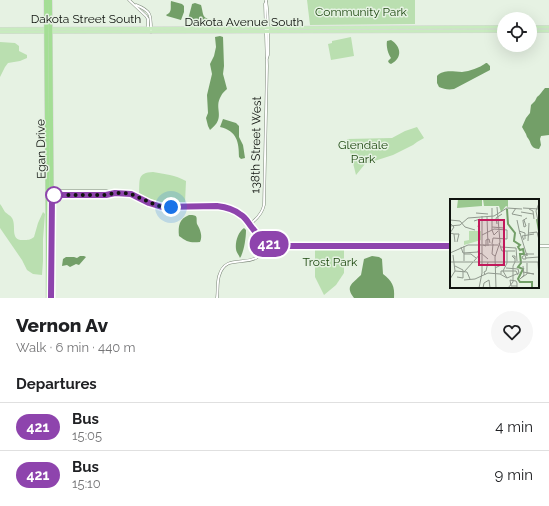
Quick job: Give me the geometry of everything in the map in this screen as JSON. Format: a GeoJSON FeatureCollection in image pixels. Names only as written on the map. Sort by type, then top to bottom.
{"type":"FeatureCollection","features":[{"type":"Feature","properties":{"kind":"highway","name":"Egan Drive"},"geometry":{"type":"LineString","coordinates":[[46,0],[48,30],[51,298]]}},
{"type":"Feature","properties":{"kind":"highway","name":"Egan Drive"},"geometry":{"type":"LineString","coordinates":[[48,30],[50,0]]}},
{"type":"Feature","properties":{"kind":"highway","name":"Egan Drive"},"geometry":{"type":"LineString","coordinates":[[48,298],[50,193]]}},
{"type":"Feature","properties":{"kind":"main road","name":"Dakota Avenue South"},"geometry":{"type":"LineString","coordinates":[[149,30],[497,27]]}},
{"type":"Feature","properties":{"kind":"main road"},"geometry":{"type":"LineString","coordinates":[[537,27],[549,27]]}},
{"type":"Feature","properties":{"kind":"main road","name":"Dakota Street South"},"geometry":{"type":"LineString","coordinates":[[0,29],[149,30],[171,28]]}},
{"type":"Feature","properties":{"kind":"main road","name":"Dakota Avenue South"},"geometry":{"type":"LineString","coordinates":[[171,28],[497,30]]}},
{"type":"Feature","properties":{"kind":"main road","name":"Dakota Street South"},"geometry":{"type":"LineString","coordinates":[[0,32],[48,30]]}},
{"type":"Feature","properties":{"kind":"main road"},"geometry":{"type":"LineString","coordinates":[[537,31],[549,31]]}},
{"type":"Feature","properties":{"kind":"street"},"geometry":{"type":"LineString","coordinates":[[129,0],[146,16],[148,19],[149,30]]}},
{"type":"Feature","properties":{"kind":"street","name":"138th Street West"},"geometry":{"type":"LineString","coordinates":[[249,224],[259,217],[264,205],[267,59],[266,1]]}},
{"type":"Feature","properties":{"kind":"street"},"geometry":{"type":"LineString","coordinates":[[50,193],[106,191],[131,194],[149,203],[162,207],[217,206],[229,208],[242,215],[261,239],[268,244],[280,246],[450,246]]}},
{"type":"Feature","properties":{"kind":"street"},"geometry":{"type":"LineString","coordinates":[[217,298],[219,274],[222,269],[227,264],[234,261],[256,258],[263,252],[268,244]]}},
{"type":"Feature","properties":{"kind":"green space","name":"Community Park"},"geometry":{"type":"Polygon","coordinates":[[[307,0],[415,0],[415,24],[310,25],[307,0]]]}},
{"type":"Feature","properties":{"kind":"green space"},"geometry":{"type":"Polygon","coordinates":[[[351,37],[354,56],[331,60],[328,44],[332,43],[332,41],[351,37]]]}},
{"type":"Feature","properties":{"kind":"green space"},"geometry":{"type":"Polygon","coordinates":[[[0,42],[15,43],[19,46],[19,51],[27,55],[27,58],[8,63],[0,77],[0,42]]]}},
{"type":"Feature","properties":{"kind":"green space","name":"Glendale Park"},"geometry":{"type":"Polygon","coordinates":[[[417,127],[424,138],[393,155],[365,164],[356,175],[347,139],[392,138],[417,127]]]}},
{"type":"Feature","properties":{"kind":"green space"},"geometry":{"type":"Polygon","coordinates":[[[153,172],[174,176],[186,181],[185,203],[163,203],[150,199],[139,193],[140,178],[142,175],[153,172]]]}},
{"type":"Feature","properties":{"kind":"green space"},"geometry":{"type":"Polygon","coordinates":[[[0,204],[5,212],[12,218],[15,236],[19,240],[28,240],[34,237],[43,212],[45,214],[42,275],[33,274],[27,270],[22,260],[0,228],[0,204]]]}},
{"type":"Feature","properties":{"kind":"green space","name":"Trost Park"},"geometry":{"type":"Polygon","coordinates":[[[315,248],[344,248],[344,273],[336,285],[324,295],[315,277],[315,248]]]}},
{"type":"Feature","properties":{"kind":"shaded area"},"geometry":{"type":"Polygon","coordinates":[[[171,1],[184,6],[184,12],[181,20],[166,15],[170,11],[171,1]]]}},
{"type":"Feature","properties":{"kind":"shaded area"},"geometry":{"type":"Polygon","coordinates":[[[195,3],[201,5],[203,14],[207,19],[215,21],[206,22],[190,19],[188,20],[192,4],[195,3]]]}},
{"type":"Feature","properties":{"kind":"shaded area"},"geometry":{"type":"Polygon","coordinates":[[[215,37],[223,37],[223,74],[227,89],[222,94],[219,101],[218,121],[210,130],[206,118],[208,113],[207,95],[212,74],[210,64],[216,47],[215,37]]]}},
{"type":"Feature","properties":{"kind":"shaded area"},"geometry":{"type":"Polygon","coordinates":[[[391,40],[397,45],[399,55],[391,64],[388,61],[391,58],[387,41],[391,40]]]}},
{"type":"Feature","properties":{"kind":"shaded area"},"geometry":{"type":"Polygon","coordinates":[[[486,63],[490,66],[490,70],[454,89],[441,88],[437,83],[437,76],[443,72],[468,71],[486,63]]]}},
{"type":"Feature","properties":{"kind":"shaded area"},"geometry":{"type":"Polygon","coordinates":[[[545,88],[549,88],[549,135],[541,136],[541,145],[539,149],[532,146],[522,127],[530,113],[531,105],[545,88]]]}},
{"type":"Feature","properties":{"kind":"shaded area"},"geometry":{"type":"Polygon","coordinates":[[[223,119],[236,123],[239,126],[239,137],[243,145],[245,158],[241,159],[239,157],[236,138],[233,134],[230,131],[220,127],[223,119]]]}},
{"type":"Feature","properties":{"kind":"shaded area"},"geometry":{"type":"Polygon","coordinates":[[[189,215],[194,215],[196,217],[201,235],[200,242],[189,242],[179,236],[180,223],[189,215]]]}},
{"type":"Feature","properties":{"kind":"shaded area"},"geometry":{"type":"Polygon","coordinates":[[[244,228],[246,230],[245,241],[240,258],[236,250],[236,243],[237,237],[244,228]]]}},
{"type":"Feature","properties":{"kind":"shaded area"},"geometry":{"type":"Polygon","coordinates":[[[80,256],[86,257],[79,265],[76,264],[70,267],[67,265],[62,266],[63,259],[66,257],[77,258],[80,256]]]}},
{"type":"Feature","properties":{"kind":"shaded area"},"geometry":{"type":"Polygon","coordinates":[[[372,256],[382,259],[383,274],[392,284],[394,298],[354,298],[351,294],[351,285],[361,275],[364,259],[372,256]]]}},
{"type":"Feature","properties":{"kind":"bus line","name":"421"},"geometry":{"type":"LineString","coordinates":[[51,298],[52,195],[106,195],[125,193],[162,207],[225,207],[233,209],[242,215],[261,239],[268,244],[280,246],[450,246]]}},
{"type":"Feature","properties":{"kind":"route"},"geometry":{"type":"LineString","coordinates":[[54,195],[106,195],[125,193],[131,194],[158,206],[171,207]]}}]}
